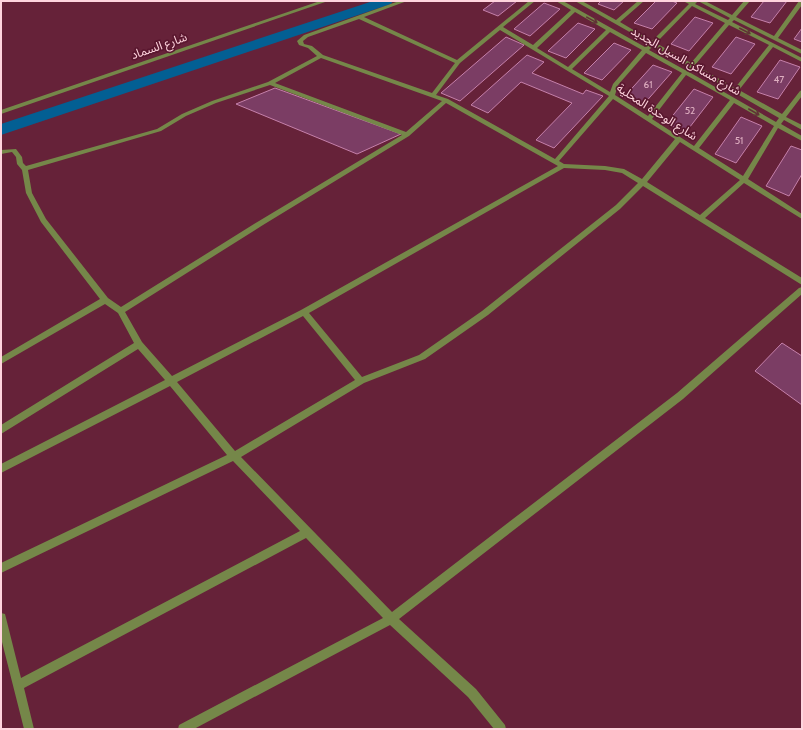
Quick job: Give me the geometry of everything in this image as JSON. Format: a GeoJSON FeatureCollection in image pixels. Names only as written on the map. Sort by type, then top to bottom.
{"type":"FeatureCollection","features":[{"type":"Feature","properties":{"kind":"street","name":"شارع السماد"},"geometry":{"type":"LineString","coordinates":[[1,112],[325,1]]}},
{"type":"Feature","properties":{"kind":"street"},"geometry":{"type":"LineString","coordinates":[[404,1],[306,36],[301,39],[302,45],[310,47],[321,56],[446,100],[563,166],[615,169],[624,172],[643,182],[802,282]]}},
{"type":"Feature","properties":{"kind":"street"},"geometry":{"type":"LineString","coordinates":[[433,95],[458,62],[532,1]]}},
{"type":"Feature","properties":{"kind":"street","name":"شارع مساكن السيل الجديد"},"geometry":{"type":"LineString","coordinates":[[559,1],[802,139]]}},
{"type":"Feature","properties":{"kind":"street"},"geometry":{"type":"LineString","coordinates":[[616,23],[641,1]]}},
{"type":"Feature","properties":{"kind":"street"},"geometry":{"type":"LineString","coordinates":[[686,1],[694,3],[729,23],[802,60]]}},
{"type":"Feature","properties":{"kind":"street"},"geometry":{"type":"LineString","coordinates":[[701,1],[802,52]]}},
{"type":"Feature","properties":{"kind":"street"},"geometry":{"type":"LineString","coordinates":[[648,120],[685,73],[734,18],[747,1]]}},
{"type":"Feature","properties":{"kind":"street"},"geometry":{"type":"LineString","coordinates":[[775,38],[802,1]]}},
{"type":"Feature","properties":{"kind":"street","name":"شارع مساكن السيل الجديد"},"geometry":{"type":"LineString","coordinates":[[582,2],[616,23],[802,128]]}},
{"type":"Feature","properties":{"kind":"street"},"geometry":{"type":"LineString","coordinates":[[556,161],[612,96],[615,85],[645,50],[654,44],[694,3]]}},
{"type":"Feature","properties":{"kind":"street"},"geometry":{"type":"LineString","coordinates":[[533,48],[574,10]]}},
{"type":"Feature","properties":{"kind":"street"},"geometry":{"type":"LineString","coordinates":[[358,17],[458,62]]}},
{"type":"Feature","properties":{"kind":"street","name":"شارع الوحدة المحلية"},"geometry":{"type":"LineString","coordinates":[[499,27],[612,96],[802,216]]}},
{"type":"Feature","properties":{"kind":"street"},"geometry":{"type":"LineString","coordinates":[[568,70],[609,30]]}},
{"type":"Feature","properties":{"kind":"street"},"geometry":{"type":"LineString","coordinates":[[736,90],[772,45]]}},
{"type":"Feature","properties":{"kind":"street"},"geometry":{"type":"LineString","coordinates":[[25,169],[158,130],[184,115],[214,102],[270,83],[321,56]]}},
{"type":"Feature","properties":{"kind":"street"},"geometry":{"type":"LineString","coordinates":[[270,83],[408,135]]}},
{"type":"Feature","properties":{"kind":"street"},"geometry":{"type":"LineString","coordinates":[[700,219],[744,180],[777,125],[784,118],[802,92]]}},
{"type":"Feature","properties":{"kind":"street"},"geometry":{"type":"LineString","coordinates":[[121,311],[267,220],[408,135],[446,100]]}},
{"type":"Feature","properties":{"kind":"street"},"geometry":{"type":"LineString","coordinates":[[695,149],[733,100]]}},
{"type":"Feature","properties":{"kind":"street"},"geometry":{"type":"LineString","coordinates":[[1,568],[234,456],[361,381],[422,357],[450,339],[485,313],[618,207],[643,182],[679,139]]}},
{"type":"Feature","properties":{"kind":"street"},"geometry":{"type":"LineString","coordinates":[[1,152],[14,150],[19,157],[20,164],[25,169],[29,193],[43,220],[105,300],[121,311],[139,344],[234,456],[391,619],[472,693],[501,729]]}},
{"type":"Feature","properties":{"kind":"street"},"geometry":{"type":"LineString","coordinates":[[1,469],[304,312],[563,166]]}},
{"type":"Feature","properties":{"kind":"street"},"geometry":{"type":"LineString","coordinates":[[183,729],[391,619],[680,396],[802,290]]}},
{"type":"Feature","properties":{"kind":"street"},"geometry":{"type":"LineString","coordinates":[[1,361],[105,300]]}},
{"type":"Feature","properties":{"kind":"street"},"geometry":{"type":"LineString","coordinates":[[304,312],[361,381]]}},
{"type":"Feature","properties":{"kind":"street"},"geometry":{"type":"LineString","coordinates":[[1,430],[139,344]]}},
{"type":"Feature","properties":{"kind":"street"},"geometry":{"type":"LineString","coordinates":[[18,685],[307,532]]}},
{"type":"Feature","properties":{"kind":"street"},"geometry":{"type":"LineString","coordinates":[[1,618],[29,729]]}},
{"type":"Feature","properties":{"kind":"building"},"geometry":{"type":"Polygon","coordinates":[[[495,1],[517,1],[498,16],[483,10],[495,1]]]}},
{"type":"Feature","properties":{"kind":"building"},"geometry":{"type":"Polygon","coordinates":[[[601,1],[624,1],[614,10],[598,4],[601,1]]]}},
{"type":"Feature","properties":{"kind":"building"},"geometry":{"type":"Polygon","coordinates":[[[656,1],[672,1],[677,3],[652,29],[634,23],[656,1]]]}},
{"type":"Feature","properties":{"kind":"building"},"geometry":{"type":"Polygon","coordinates":[[[764,1],[787,1],[770,23],[751,17],[764,1]]]}},
{"type":"Feature","properties":{"kind":"building"},"geometry":{"type":"Polygon","coordinates":[[[544,3],[560,9],[530,36],[514,29],[544,3]]]}},
{"type":"Feature","properties":{"kind":"building"},"geometry":{"type":"Polygon","coordinates":[[[695,17],[713,23],[689,51],[671,44],[695,17]]]}},
{"type":"Feature","properties":{"kind":"building"},"geometry":{"type":"Polygon","coordinates":[[[578,23],[595,29],[566,58],[548,51],[578,23]]]}},
{"type":"Feature","properties":{"kind":"building"},"geometry":{"type":"Polygon","coordinates":[[[802,28],[802,42],[794,39],[802,28]]]}},
{"type":"Feature","properties":{"kind":"building"},"geometry":{"type":"Polygon","coordinates":[[[506,37],[524,45],[460,101],[441,93],[506,37]]]}},
{"type":"Feature","properties":{"kind":"building"},"geometry":{"type":"Polygon","coordinates":[[[736,37],[755,44],[731,74],[712,67],[736,37]]]}},
{"type":"Feature","properties":{"kind":"building"},"geometry":{"type":"Polygon","coordinates":[[[614,43],[631,50],[602,80],[584,73],[614,43]]]}},
{"type":"Feature","properties":{"kind":"building"},"geometry":{"type":"Polygon","coordinates":[[[527,55],[544,62],[532,73],[583,94],[586,90],[603,96],[554,148],[536,140],[572,103],[521,82],[488,113],[471,105],[527,55]]]}},
{"type":"Feature","properties":{"kind":"building"},"geometry":{"type":"Polygon","coordinates":[[[780,60],[800,67],[778,99],[757,92],[780,60]]]}},
{"type":"Feature","properties":{"kind":"building"},"geometry":{"type":"Polygon","coordinates":[[[653,65],[672,72],[643,105],[624,97],[653,65]]]}},
{"type":"Feature","properties":{"kind":"building"},"geometry":{"type":"Polygon","coordinates":[[[275,88],[401,134],[357,154],[236,104],[275,88]]]}},
{"type":"Feature","properties":{"kind":"building"},"geometry":{"type":"Polygon","coordinates":[[[694,89],[713,97],[686,132],[666,124],[694,89]]]}},
{"type":"Feature","properties":{"kind":"building"},"geometry":{"type":"Polygon","coordinates":[[[741,117],[762,126],[736,163],[715,154],[741,117]]]}},
{"type":"Feature","properties":{"kind":"building"},"geometry":{"type":"Polygon","coordinates":[[[791,146],[802,150],[802,174],[789,196],[766,186],[791,146]]]}},
{"type":"Feature","properties":{"kind":"building"},"geometry":{"type":"Polygon","coordinates":[[[782,343],[802,356],[802,405],[755,371],[782,343]]]}},
{"type":"Feature","properties":{"kind":"waterway"},"geometry":{"type":"LineString","coordinates":[[1,130],[386,1]]}}]}
